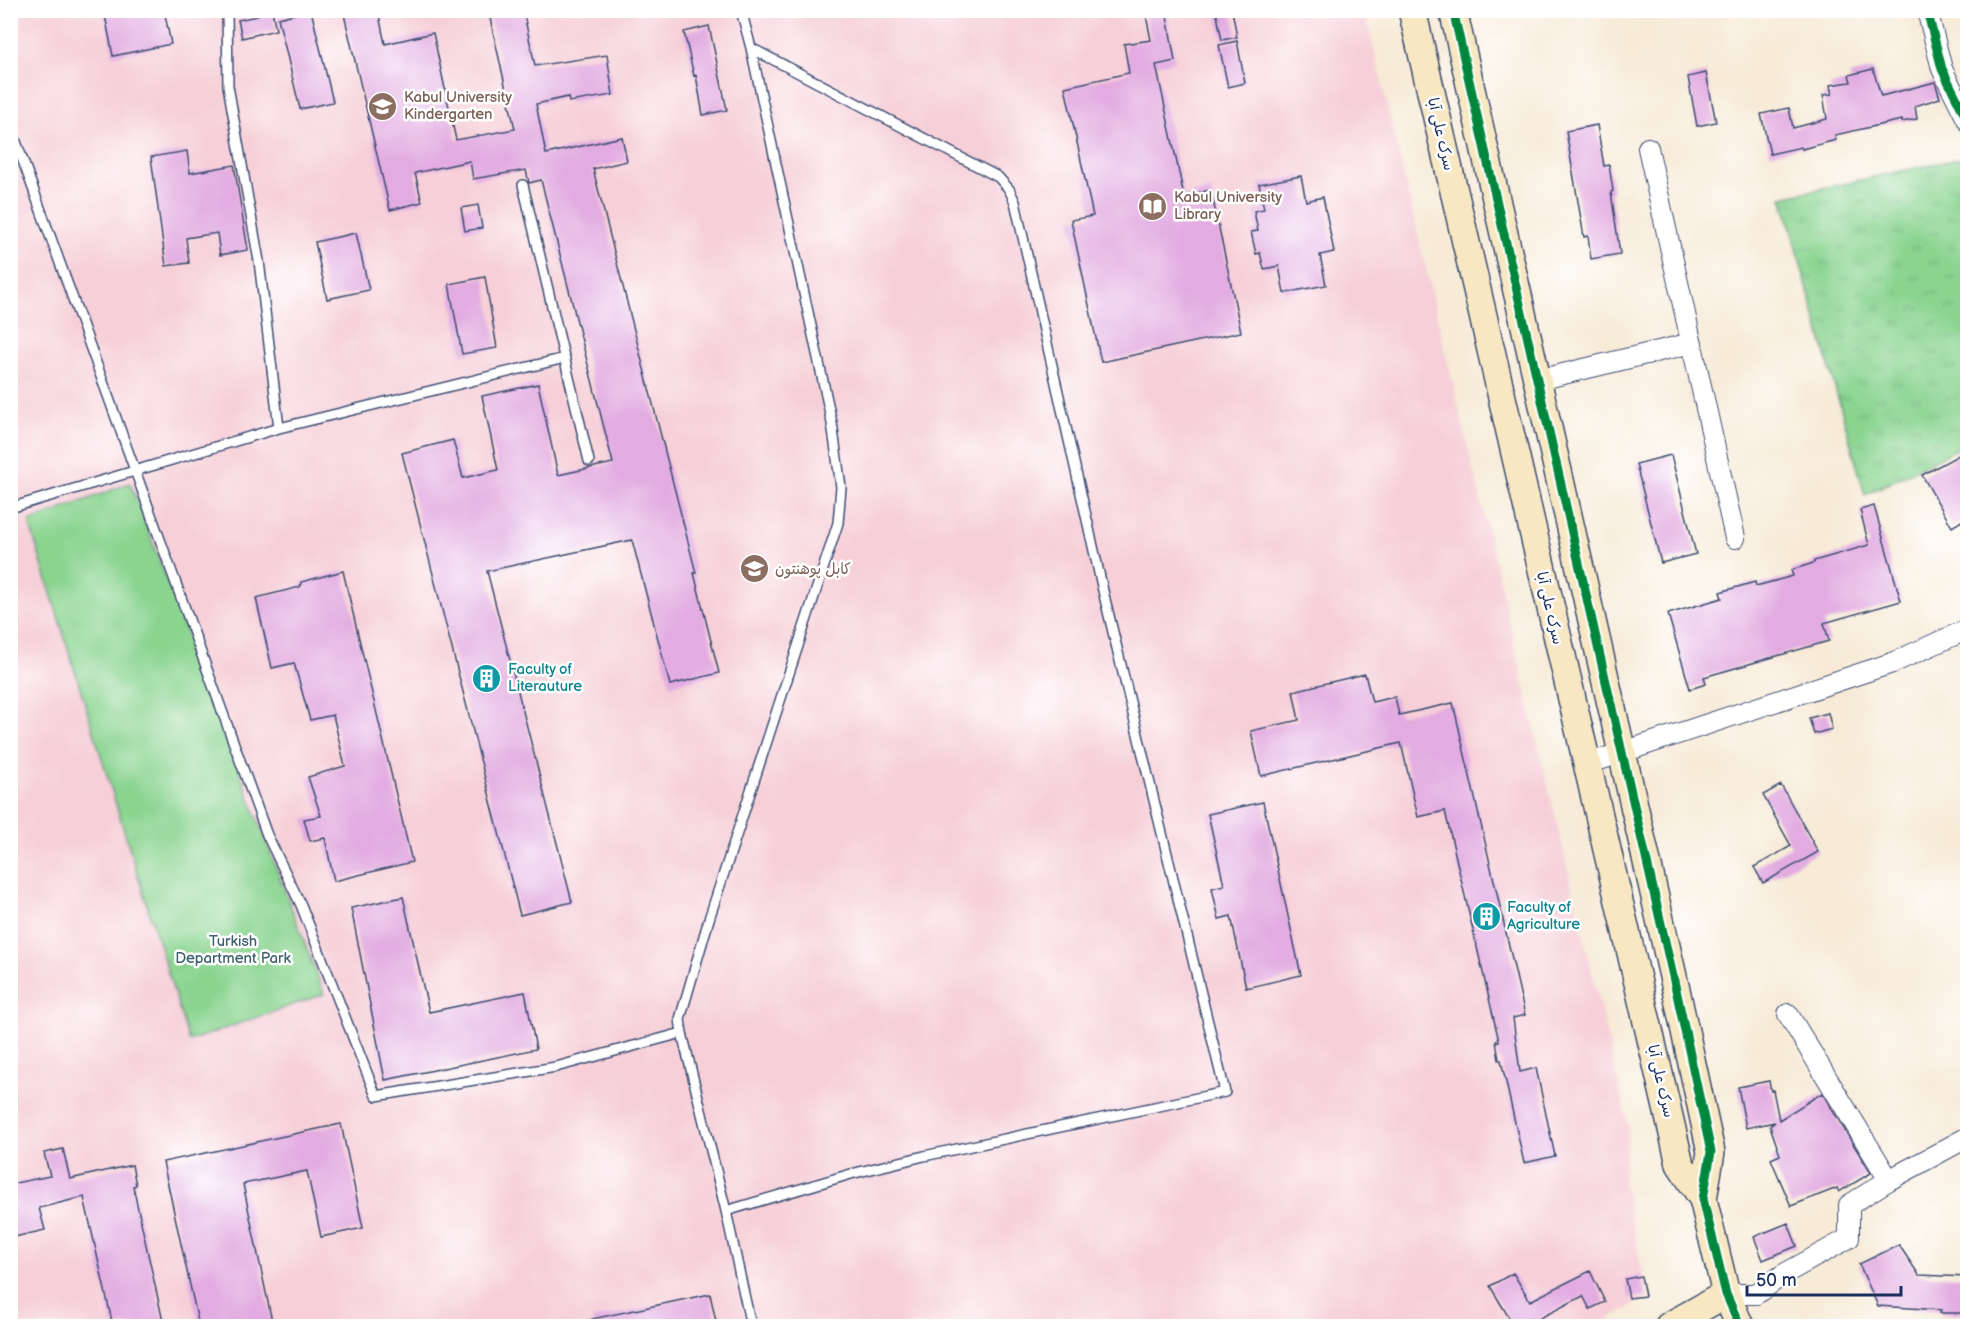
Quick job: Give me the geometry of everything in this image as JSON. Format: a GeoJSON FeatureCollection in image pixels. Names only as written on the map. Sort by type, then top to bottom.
{"type":"FeatureCollection","features":[{"type":"Feature","properties":{"kind":"street","name":"سرک علی آبا"},"geometry":{"type":"LineString","coordinates":[[1412,10],[1680,1164],[1703,1199]]}},
{"type":"Feature","properties":{"kind":"street"},"geometry":{"type":"LineString","coordinates":[[1453,10],[1711,1152],[1703,1199],[1726,1294],[1740,1326]]}},
{"type":"Feature","properties":{"kind":"street"},"geometry":{"type":"LineString","coordinates":[[1927,10],[1942,69],[1968,121]]}},
{"type":"Feature","properties":{"kind":"street"},"geometry":{"type":"LineString","coordinates":[[1438,124],[1477,114]]}},
{"type":"Feature","properties":{"kind":"street"},"geometry":{"type":"LineString","coordinates":[[1648,148],[1735,538]]}},
{"type":"Feature","properties":{"kind":"street"},"geometry":{"type":"LineString","coordinates":[[1538,380],[1692,342]]}},
{"type":"Feature","properties":{"kind":"street"},"geometry":{"type":"LineString","coordinates":[[1587,764],[1892,663],[1968,629]]}},
{"type":"Feature","properties":{"kind":"street"},"geometry":{"type":"LineString","coordinates":[[1788,1014],[1889,1180]]}},
{"type":"Feature","properties":{"kind":"street"},"geometry":{"type":"LineString","coordinates":[[1669,1326],[1726,1294],[1756,1294],[1784,1274],[1849,1238],[1849,1204],[1968,1137]]}},
{"type":"Feature","properties":{"kind":"lane"},"geometry":{"type":"LineString","coordinates":[[227,10],[228,86],[259,261],[279,428]]}},
{"type":"Feature","properties":{"kind":"lane"},"geometry":{"type":"LineString","coordinates":[[741,10],[832,423],[841,488],[838,523],[709,919],[680,1019],[751,1326]]}},
{"type":"Feature","properties":{"kind":"lane"},"geometry":{"type":"LineString","coordinates":[[726,1211],[851,1174],[924,1156],[1225,1092],[1104,595],[1015,202],[1009,189],[998,177],[751,48]]}},
{"type":"Feature","properties":{"kind":"lane"},"geometry":{"type":"LineString","coordinates":[[10,125],[267,835],[301,905],[376,1096],[556,1067],[682,1033]]}},
{"type":"Feature","properties":{"kind":"lane"},"geometry":{"type":"LineString","coordinates":[[524,185],[589,461]]}},
{"type":"Feature","properties":{"kind":"lane"},"geometry":{"type":"LineString","coordinates":[[10,508],[279,428],[565,358]]}},
{"type":"Feature","properties":{"kind":"shaded area","name":"کابل پوهنتون"},"geometry":{"type":"Polygon","coordinates":[[[10,11],[1365,11],[1629,1128],[1623,1180],[1648,1297],[1596,1326],[11,1326],[10,11]]]}},
{"type":"Feature","properties":{"kind":"green space"},"geometry":{"type":"Polygon","coordinates":[[[1961,158],[1968,170],[1967,444],[1865,495],[1782,197],[1961,158]]]}},
{"type":"Feature","properties":{"kind":"green space","name":"Turkish Department Park"},"geometry":{"type":"Polygon","coordinates":[[[130,483],[324,994],[189,1041],[29,522],[130,483]]]}},
{"type":"Feature","properties":{"kind":"building"},"geometry":{"type":"Polygon","coordinates":[[[104,10],[164,10],[171,44],[113,56],[104,10]]]}},
{"type":"Feature","properties":{"kind":"building"},"geometry":{"type":"Polygon","coordinates":[[[256,10],[272,10],[276,30],[242,38],[238,20],[257,16],[256,10]]]}},
{"type":"Feature","properties":{"kind":"building"},"geometry":{"type":"Polygon","coordinates":[[[311,10],[333,102],[300,109],[278,18],[311,10]]]}},
{"type":"Feature","properties":{"kind":"building"},"geometry":{"type":"Polygon","coordinates":[[[343,10],[378,10],[385,44],[433,33],[456,140],[515,129],[489,14],[507,10],[523,10],[535,66],[607,55],[613,95],[569,102],[568,97],[536,104],[546,154],[622,137],[627,161],[593,169],[696,573],[694,573],[719,673],[670,685],[632,540],[487,571],[572,902],[520,915],[402,453],[453,440],[463,478],[498,470],[482,396],[538,384],[558,475],[613,463],[541,180],[529,183],[526,170],[473,179],[470,161],[415,173],[422,202],[390,210],[343,10]]]}},
{"type":"Feature","properties":{"kind":"building","name":"Kabul University Library"},"geometry":{"type":"Polygon","coordinates":[[[1145,10],[1166,10],[1175,61],[1156,65],[1184,196],[1211,190],[1241,332],[1101,362],[1071,220],[1093,216],[1065,87],[1129,73],[1124,44],[1151,40],[1145,10]]]}},
{"type":"Feature","properties":{"kind":"building"},"geometry":{"type":"Polygon","coordinates":[[[1216,10],[1232,10],[1237,37],[1222,40],[1216,10]]]}},
{"type":"Feature","properties":{"kind":"building"},"geometry":{"type":"Polygon","coordinates":[[[709,26],[727,110],[703,115],[696,75],[694,76],[684,32],[709,26]]]}},
{"type":"Feature","properties":{"kind":"building"},"geometry":{"type":"Polygon","coordinates":[[[1237,41],[1245,83],[1228,87],[1219,45],[1237,41]]]}},
{"type":"Feature","properties":{"kind":"building"},"geometry":{"type":"Polygon","coordinates":[[[1873,69],[1881,96],[1935,82],[1940,98],[1915,106],[1917,119],[1902,122],[1902,120],[1835,135],[1836,140],[1770,154],[1761,114],[1789,108],[1793,128],[1827,119],[1823,95],[1832,94],[1830,85],[1851,82],[1849,75],[1873,69]]]}},
{"type":"Feature","properties":{"kind":"building"},"geometry":{"type":"Polygon","coordinates":[[[1706,73],[1716,122],[1697,126],[1688,77],[1706,73]]]}},
{"type":"Feature","properties":{"kind":"building"},"geometry":{"type":"Polygon","coordinates":[[[1597,125],[1604,166],[1609,165],[1620,254],[1591,259],[1588,236],[1584,237],[1566,131],[1597,125]]]}},
{"type":"Feature","properties":{"kind":"building"},"geometry":{"type":"Polygon","coordinates":[[[187,151],[190,173],[234,165],[248,250],[220,255],[217,233],[186,238],[189,263],[166,266],[151,157],[187,151]]]}},
{"type":"Feature","properties":{"kind":"building"},"geometry":{"type":"Polygon","coordinates":[[[1301,176],[1306,201],[1323,197],[1334,252],[1320,255],[1326,285],[1284,293],[1279,266],[1264,269],[1260,253],[1256,254],[1251,232],[1258,231],[1254,211],[1264,209],[1259,184],[1301,176]]]}},
{"type":"Feature","properties":{"kind":"building"},"geometry":{"type":"Polygon","coordinates":[[[478,205],[482,228],[465,231],[461,208],[478,205]]]}},
{"type":"Feature","properties":{"kind":"building"},"geometry":{"type":"Polygon","coordinates":[[[356,233],[369,290],[327,299],[315,242],[356,233]]]}},
{"type":"Feature","properties":{"kind":"building"},"geometry":{"type":"Polygon","coordinates":[[[485,277],[497,348],[462,354],[449,284],[485,277]]]}},
{"type":"Feature","properties":{"kind":"building"},"geometry":{"type":"Polygon","coordinates":[[[1968,450],[1968,517],[1952,527],[1922,475],[1968,450]]]}},
{"type":"Feature","properties":{"kind":"building"},"geometry":{"type":"Polygon","coordinates":[[[1671,455],[1696,554],[1661,563],[1636,464],[1671,455]]]}},
{"type":"Feature","properties":{"kind":"building"},"geometry":{"type":"Polygon","coordinates":[[[1874,506],[1901,601],[1824,623],[1829,641],[1704,677],[1706,684],[1690,689],[1668,614],[1722,598],[1720,592],[1755,582],[1756,586],[1793,576],[1791,570],[1869,545],[1860,510],[1874,506]]]}},
{"type":"Feature","properties":{"kind":"building"},"geometry":{"type":"Polygon","coordinates":[[[343,571],[412,862],[334,881],[325,838],[310,841],[304,819],[321,816],[308,777],[345,766],[333,715],[310,720],[294,663],[272,668],[256,598],[300,587],[301,582],[343,571]]]}},
{"type":"Feature","properties":{"kind":"building","name":"Faculty of Agriculture"},"geometry":{"type":"Polygon","coordinates":[[[1365,674],[1372,702],[1395,697],[1399,715],[1453,703],[1525,1015],[1513,1018],[1520,1072],[1536,1068],[1555,1156],[1524,1163],[1501,1060],[1499,1060],[1496,1041],[1499,1041],[1445,811],[1418,817],[1401,743],[1261,776],[1251,731],[1299,720],[1293,691],[1365,674]]]}},
{"type":"Feature","properties":{"kind":"building"},"geometry":{"type":"Polygon","coordinates":[[[1828,713],[1832,729],[1814,734],[1809,718],[1828,713]]]}},
{"type":"Feature","properties":{"kind":"building"},"geometry":{"type":"Polygon","coordinates":[[[1781,785],[1818,852],[1763,883],[1754,867],[1791,846],[1763,795],[1781,785]]]}},
{"type":"Feature","properties":{"kind":"building"},"geometry":{"type":"Polygon","coordinates":[[[1263,802],[1301,975],[1246,988],[1231,916],[1219,919],[1212,888],[1224,885],[1208,814],[1263,802]]]}},
{"type":"Feature","properties":{"kind":"building"},"geometry":{"type":"Polygon","coordinates":[[[403,897],[429,1012],[525,992],[536,1049],[385,1080],[351,908],[403,897]]]}},
{"type":"Feature","properties":{"kind":"building"},"geometry":{"type":"Polygon","coordinates":[[[1769,1081],[1779,1120],[1822,1093],[1871,1173],[1839,1192],[1837,1188],[1791,1206],[1771,1159],[1780,1155],[1770,1126],[1775,1122],[1746,1128],[1738,1087],[1769,1081]]]}},
{"type":"Feature","properties":{"kind":"building"},"geometry":{"type":"Polygon","coordinates":[[[341,1124],[363,1228],[321,1237],[307,1171],[243,1184],[273,1326],[199,1326],[163,1162],[341,1124]]]}},
{"type":"Feature","properties":{"kind":"building"},"geometry":{"type":"Polygon","coordinates":[[[63,1149],[70,1179],[132,1165],[136,1185],[133,1186],[164,1326],[113,1326],[84,1197],[39,1208],[45,1230],[10,1238],[10,1184],[50,1176],[44,1153],[63,1149]]]}},
{"type":"Feature","properties":{"kind":"building"},"geometry":{"type":"Polygon","coordinates":[[[1788,1223],[1797,1246],[1763,1260],[1754,1237],[1788,1223]]]}},
{"type":"Feature","properties":{"kind":"building"},"geometry":{"type":"Polygon","coordinates":[[[1899,1245],[1919,1275],[1968,1277],[1968,1313],[1940,1313],[1941,1310],[1878,1306],[1859,1264],[1899,1245]]]}},
{"type":"Feature","properties":{"kind":"building"},"geometry":{"type":"Polygon","coordinates":[[[1590,1271],[1605,1302],[1590,1309],[1583,1296],[1540,1318],[1545,1326],[1514,1326],[1490,1286],[1513,1273],[1530,1301],[1590,1271]]]}},
{"type":"Feature","properties":{"kind":"building"},"geometry":{"type":"Polygon","coordinates":[[[1641,1276],[1645,1296],[1629,1298],[1625,1279],[1641,1276]]]}},
{"type":"Feature","properties":{"kind":"building"},"geometry":{"type":"Polygon","coordinates":[[[710,1294],[717,1326],[593,1326],[592,1319],[710,1294]]]}},
{"type":"Feature","properties":{"kind":"cycle path"},"geometry":{"type":"LineString","coordinates":[[1453,10],[1677,994],[1711,1152],[1703,1199],[1726,1294],[1740,1326]]}},
{"type":"Feature","properties":{"kind":"cycle path"},"geometry":{"type":"LineString","coordinates":[[1927,10],[1942,69],[1968,121]]}},
{"type":"Feature","properties":{"kind":"place","name":"Kabul University Kindergarten"},"geometry":{"type":"Point","coordinates":[383,106]}},
{"type":"Feature","properties":{"kind":"place","name":"Kabul University Library"},"geometry":{"type":"Point","coordinates":[1153,206]}},
{"type":"Feature","properties":{"kind":"place","name":"کابل پوهنتون"},"geometry":{"type":"Point","coordinates":[754,569]}},
{"type":"Feature","properties":{"kind":"place","name":"Faculty of Literauture"},"geometry":{"type":"Point","coordinates":[487,678]}},
{"type":"Feature","properties":{"kind":"place","name":"Faculty of Agriculture"},"geometry":{"type":"Point","coordinates":[1486,916]}}]}
